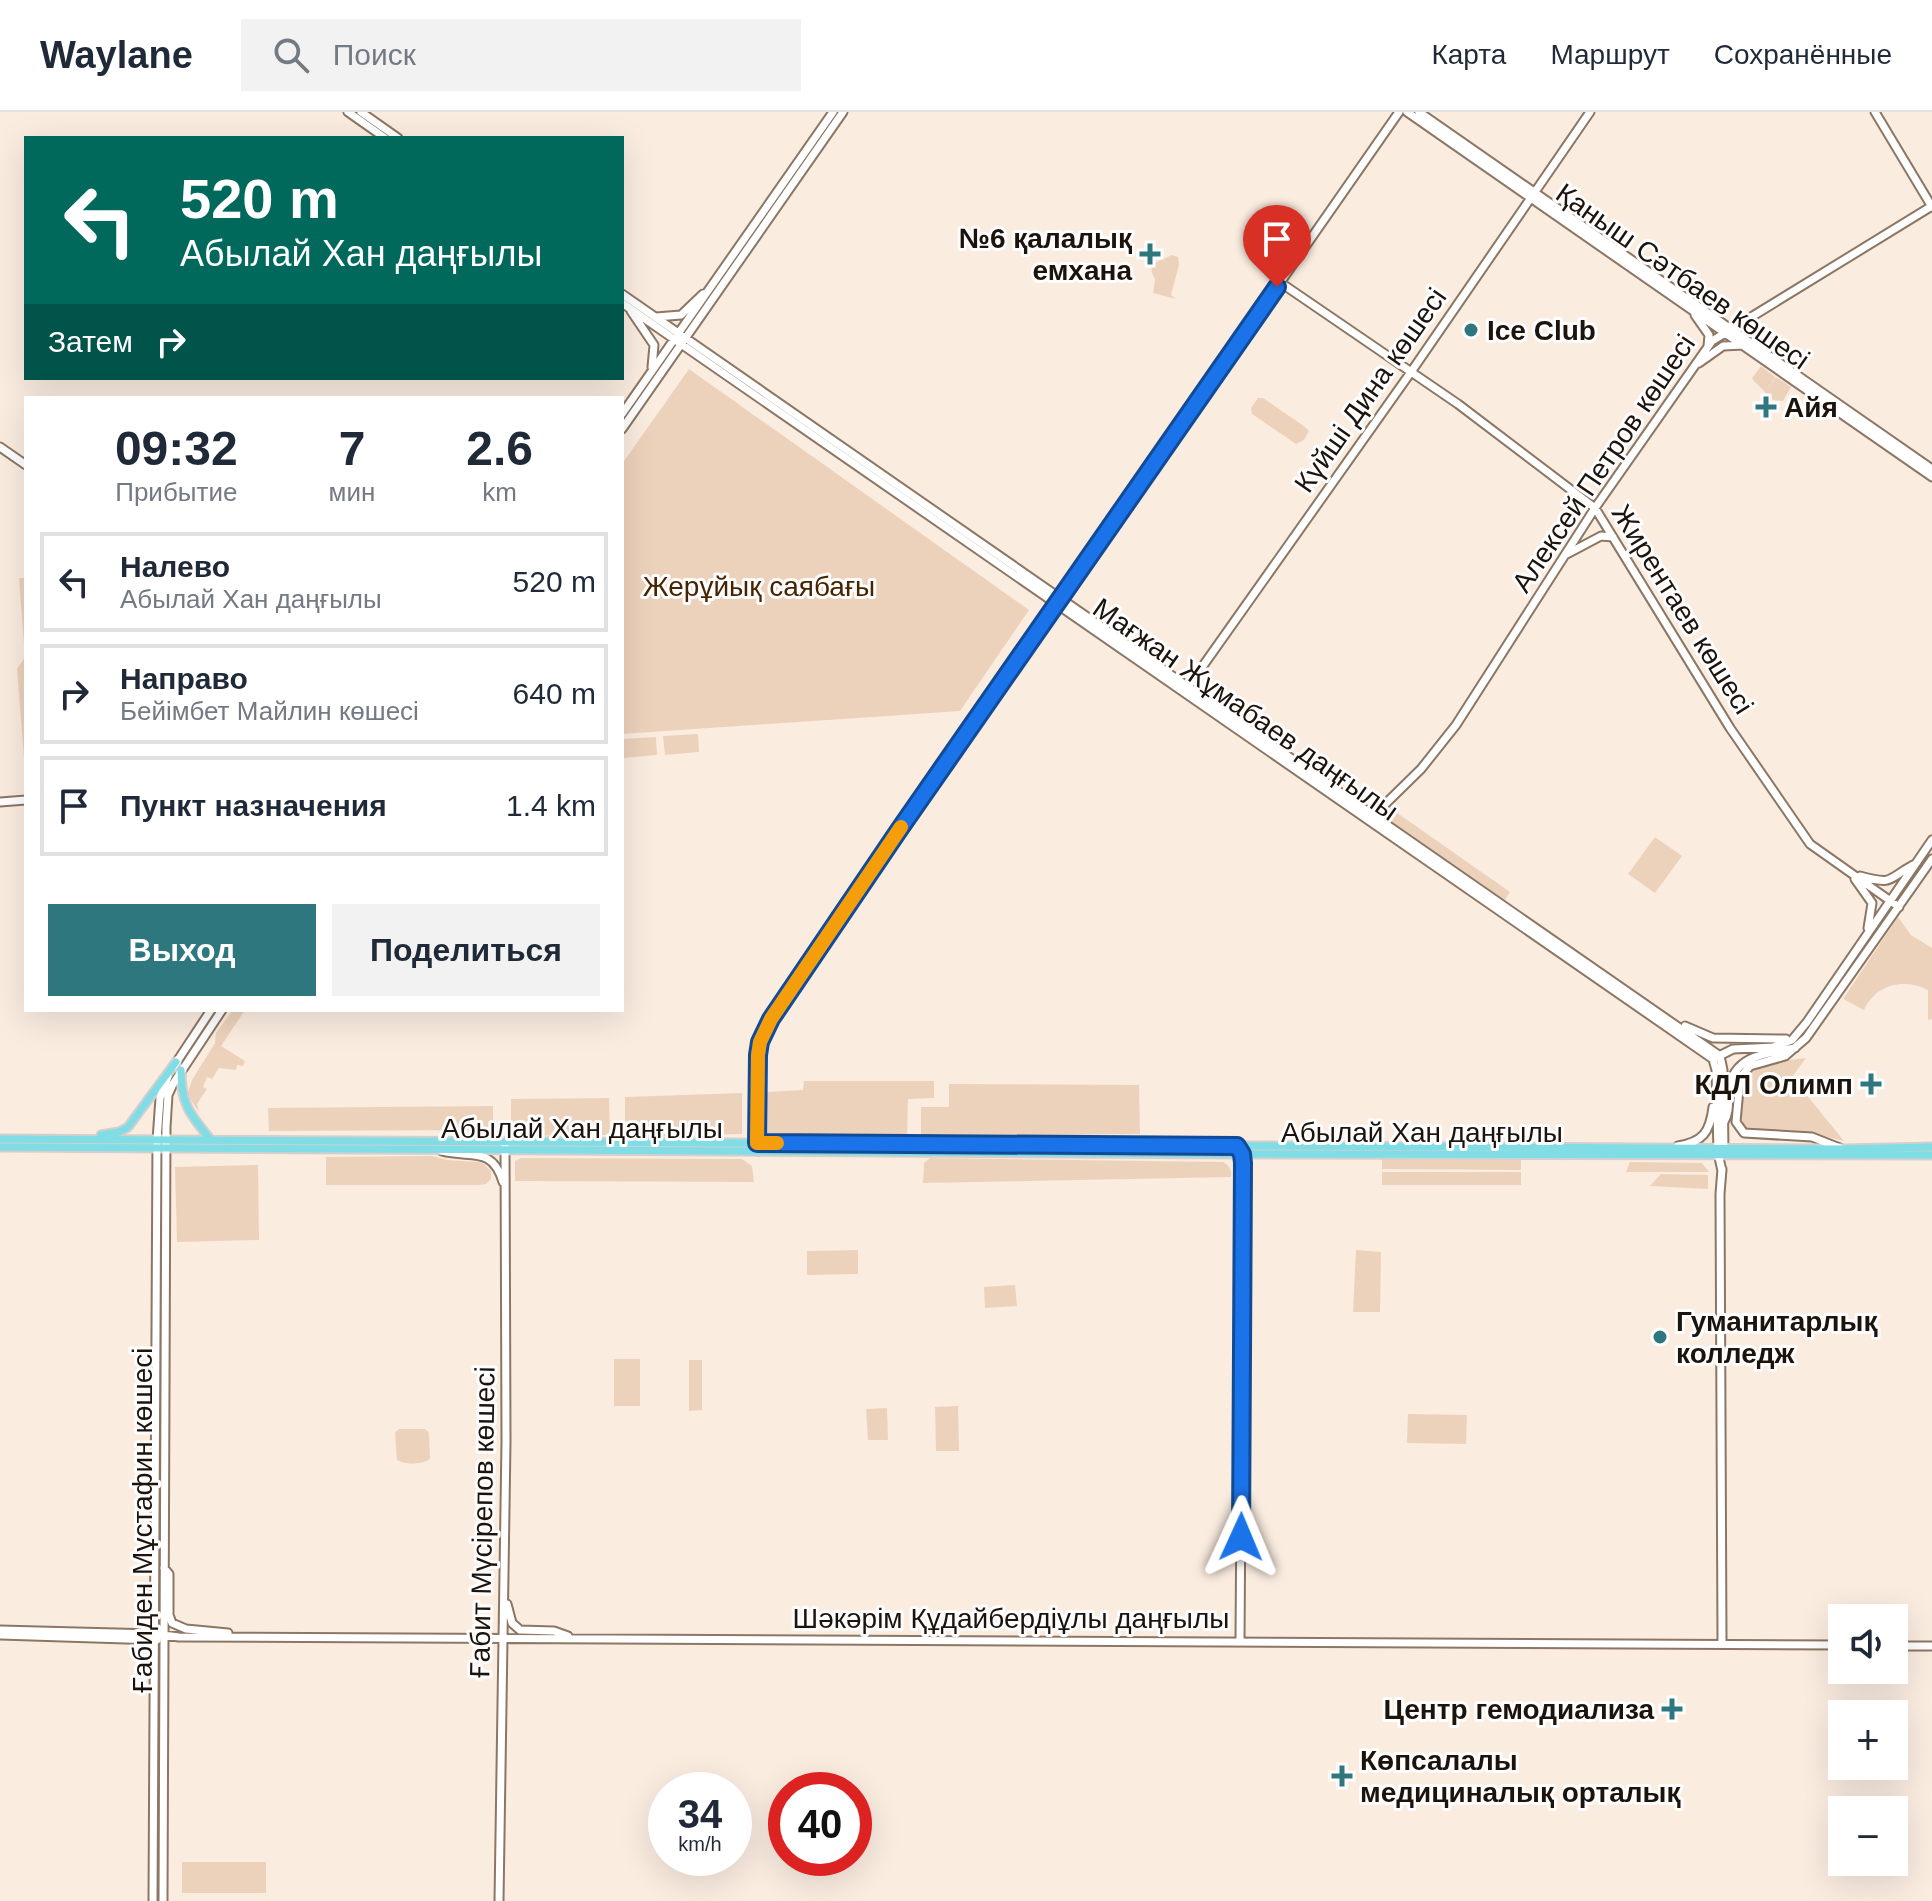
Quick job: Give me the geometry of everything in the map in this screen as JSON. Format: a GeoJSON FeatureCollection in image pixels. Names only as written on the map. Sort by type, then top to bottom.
{"type":"FeatureCollection","features":[{"type":"Feature","properties":{"kind":"main road"},"geometry":{"type":"LineString","coordinates":[[348,112],[382,136]]}},
{"type":"Feature","properties":{"kind":"main road"},"geometry":{"type":"LineString","coordinates":[[361,112],[395,136]]}},
{"type":"Feature","properties":{"kind":"main road"},"geometry":{"type":"LineString","coordinates":[[624,426],[711,288],[833,112]]}},
{"type":"Feature","properties":{"kind":"main road"},"geometry":{"type":"LineString","coordinates":[[624,411],[843,112]]}},
{"type":"Feature","properties":{"kind":"main road"},"geometry":{"type":"LineString","coordinates":[[758,1147],[758,1055],[764,1032],[899,830],[1399,112]]}},
{"type":"Feature","properties":{"kind":"main road","name":"Қаныш Сәтбаев көшесі"},"geometry":{"type":"LineString","coordinates":[[1407,112],[1932,469]]}},
{"type":"Feature","properties":{"kind":"main road","name":"Қаныш Сәтбаев көшесі"},"geometry":{"type":"LineString","coordinates":[[1419,112],[1688,307],[1728,330],[1744,345],[1932,477]]}},
{"type":"Feature","properties":{"kind":"main road","name":"Күйші Дина көшесі"},"geometry":{"type":"LineString","coordinates":[[1187,689],[1590,112]]}},
{"type":"Feature","properties":{"kind":"main road"},"geometry":{"type":"LineString","coordinates":[[1875,112],[1932,206]]}},
{"type":"Feature","properties":{"kind":"main road","name":"Алексей Петров көшесі"},"geometry":{"type":"LineString","coordinates":[[1372,817],[1421,769],[1456,725],[1595,508],[1708,346],[1728,330],[1932,206]]}},
{"type":"Feature","properties":{"kind":"main road","name":"Жирентаев көшесі"},"geometry":{"type":"LineString","coordinates":[[1281,283],[1411,372],[1595,508],[1766,781],[1810,844],[1899,907]]}},
{"type":"Feature","properties":{"kind":"main road"},"geometry":{"type":"LineString","coordinates":[[656,317],[681,315],[711,288]]}},
{"type":"Feature","properties":{"kind":"main road","name":"Мағжан Жұмабаев даңғылы"},"geometry":{"type":"LineString","coordinates":[[624,295],[680,338]]}},
{"type":"Feature","properties":{"kind":"main road"},"geometry":{"type":"LineString","coordinates":[[624,305],[654,345],[650,374]]}},
{"type":"Feature","properties":{"kind":"main road","name":"Мағжан Жұмабаев даңғылы"},"geometry":{"type":"LineString","coordinates":[[624,305],[680,338],[1716,1058]]}},
{"type":"Feature","properties":{"kind":"main road"},"geometry":{"type":"LineString","coordinates":[[1688,307],[1706,329],[1708,346]]}},
{"type":"Feature","properties":{"kind":"main road"},"geometry":{"type":"LineString","coordinates":[[1691,370],[1722,346],[1744,345]]}},
{"type":"Feature","properties":{"kind":"main road"},"geometry":{"type":"LineString","coordinates":[[0,447],[24,464]]}},
{"type":"Feature","properties":{"kind":"main road"},"geometry":{"type":"LineString","coordinates":[[1565,555],[1601,536],[1613,537]]}},
{"type":"Feature","properties":{"kind":"main road"},"geometry":{"type":"LineString","coordinates":[[0,802],[24,800]]}},
{"type":"Feature","properties":{"kind":"main road","name":"Мағжан Жұмабаев даңғылы"},"geometry":{"type":"LineString","coordinates":[[1372,817],[1677,1024],[1716,1058]]}},
{"type":"Feature","properties":{"kind":"main road"},"geometry":{"type":"LineString","coordinates":[[1773,1047],[1792,1040],[1799,1033],[1932,840]]}},
{"type":"Feature","properties":{"kind":"main road"},"geometry":{"type":"LineString","coordinates":[[1842,1149],[1812,1137],[1752,1135],[1738,1128],[1737,1084],[1744,1071],[1756,1064],[1785,1056],[1819,1023],[1932,859]]}},
{"type":"Feature","properties":{"kind":"main road"},"geometry":{"type":"LineString","coordinates":[[1851,872],[1884,882],[1895,879],[1915,864]]}},
{"type":"Feature","properties":{"kind":"main road"},"geometry":{"type":"LineString","coordinates":[[1851,872],[1872,903],[1873,912],[1867,934]]}},
{"type":"Feature","properties":{"kind":"main road"},"geometry":{"type":"LineString","coordinates":[[61,1140],[111,1135],[128,1127],[210,1012]]}},
{"type":"Feature","properties":{"kind":"main road"},"geometry":{"type":"LineString","coordinates":[[161,1143],[168,1095],[181,1070],[221,1012]]}},
{"type":"Feature","properties":{"kind":"main road"},"geometry":{"type":"LineString","coordinates":[[1677,1024],[1713,1038],[1783,1040],[1799,1033]]}},
{"type":"Feature","properties":{"kind":"main road"},"geometry":{"type":"LineString","coordinates":[[1716,1058],[1733,1049],[1797,1047]]}},
{"type":"Feature","properties":{"kind":"main road"},"geometry":{"type":"LineString","coordinates":[[1723,1124],[1727,1117],[1731,1078],[1738,1067],[1751,1057],[1797,1047]]}},
{"type":"Feature","properties":{"kind":"main road"},"geometry":{"type":"LineString","coordinates":[[1716,1058],[1722,1171],[1722,1643]]}},
{"type":"Feature","properties":{"kind":"main road"},"geometry":{"type":"LineString","coordinates":[[1716,1058],[1723,1070],[1721,1150]]}},
{"type":"Feature","properties":{"kind":"main road"},"geometry":{"type":"LineString","coordinates":[[161,1143],[160,1098],[176,1062]]}},
{"type":"Feature","properties":{"kind":"main road"},"geometry":{"type":"LineString","coordinates":[[181,1070],[183,1101],[210,1139]]}},
{"type":"Feature","properties":{"kind":"main road"},"geometry":{"type":"LineString","coordinates":[[1662,1147],[1691,1144],[1703,1137],[1711,1125],[1716,1093]]}},
{"type":"Feature","properties":{"kind":"main road","name":"Абылай Хан даңғылы"},"geometry":{"type":"LineString","coordinates":[[0,1139],[432,1149],[505,1147]]}},
{"type":"Feature","properties":{"kind":"main road","name":"Абылай Хан даңғылы"},"geometry":{"type":"LineString","coordinates":[[0,1147],[210,1139],[505,1147],[1662,1147],[1932,1155]]}},
{"type":"Feature","properties":{"kind":"main road","name":"Ғабиден Мұстафин көшесі"},"geometry":{"type":"LineString","coordinates":[[161,1143],[165,1637],[163,1901]]}},
{"type":"Feature","properties":{"kind":"main road","name":"Ғабиден Мұстафин көшесі"},"geometry":{"type":"LineString","coordinates":[[153,1901],[161,1143]]}},
{"type":"Feature","properties":{"kind":"main road"},"geometry":{"type":"LineString","coordinates":[[1237,1146],[1242,1154],[1240,1641]]}},
{"type":"Feature","properties":{"kind":"main road","name":"Ғабит Мүсірепов көшесі"},"geometry":{"type":"LineString","coordinates":[[499,1901],[505,1584],[505,1147]]}},
{"type":"Feature","properties":{"kind":"main road","name":"Абылай Хан даңғылы"},"geometry":{"type":"LineString","coordinates":[[758,1147],[1242,1154],[1932,1147]]}},
{"type":"Feature","properties":{"kind":"main road"},"geometry":{"type":"LineString","coordinates":[[432,1149],[484,1155],[499,1170],[505,1189]]}},
{"type":"Feature","properties":{"kind":"main road"},"geometry":{"type":"LineString","coordinates":[[164,1568],[169,1574],[169,1615],[172,1623],[186,1629],[230,1633],[237,1637]]}},
{"type":"Feature","properties":{"kind":"main road"},"geometry":{"type":"LineString","coordinates":[[505,1584],[512,1623],[520,1630],[554,1631],[573,1638]]}},
{"type":"Feature","properties":{"kind":"main road","name":"Шәкәрім Құдайбердіұлы даңғылы"},"geometry":{"type":"LineString","coordinates":[[0,1632],[155,1637],[1828,1645]]}},
{"type":"Feature","properties":{"kind":"main road"},"geometry":{"type":"LineString","coordinates":[[1908,1646],[1932,1646]]}},
{"type":"Feature","properties":{"kind":"green space"},"geometry":{"type":"Polygon","coordinates":[[[1172,255],[1178,257],[1179,265],[1171,295],[1176,299],[1153,293],[1155,279],[1151,269],[1172,255]]]}},
{"type":"Feature","properties":{"kind":"green space"},"geometry":{"type":"Polygon","coordinates":[[[1761,366],[1775,377],[1768,388],[1776,377],[1791,387],[1783,401],[1773,400],[1753,380],[1761,366]]]}},
{"type":"Feature","properties":{"kind":"green space","name":"Жерұйық саябағы"},"geometry":{"type":"Polygon","coordinates":[[[689,369],[1029,610],[960,711],[624,734],[624,461],[689,369]]]}},
{"type":"Feature","properties":{"kind":"green space"},"geometry":{"type":"Polygon","coordinates":[[[1258,398],[1263,398],[1305,427],[1309,431],[1304,440],[1296,444],[1252,414],[1251,408],[1258,398]]]}},
{"type":"Feature","properties":{"kind":"green space"},"geometry":{"type":"Polygon","coordinates":[[[19,578],[24,578],[24,644],[19,578]]]}},
{"type":"Feature","properties":{"kind":"green space"},"geometry":{"type":"Polygon","coordinates":[[[24,658],[24,757],[17,669],[24,658]]]}},
{"type":"Feature","properties":{"kind":"green space"},"geometry":{"type":"Polygon","coordinates":[[[698,734],[699,752],[665,755],[663,736],[698,734]]]}},
{"type":"Feature","properties":{"kind":"green space"},"geometry":{"type":"Polygon","coordinates":[[[656,737],[657,755],[624,758],[624,739],[656,737]]]}},
{"type":"Feature","properties":{"kind":"green space"},"geometry":{"type":"Polygon","coordinates":[[[1390,808],[1510,892],[1504,901],[1384,817],[1390,808]]]}},
{"type":"Feature","properties":{"kind":"green space"},"geometry":{"type":"Polygon","coordinates":[[[1655,837],[1682,856],[1655,893],[1628,874],[1655,837]]]}},
{"type":"Feature","properties":{"kind":"green space"},"geometry":{"type":"Polygon","coordinates":[[[1898,917],[1911,935],[1932,948],[1932,1019],[1928,1020],[1928,990],[1919,986],[1900,984],[1883,989],[1864,1010],[1843,999],[1898,917]]]}},
{"type":"Feature","properties":{"kind":"green space"},"geometry":{"type":"Polygon","coordinates":[[[232,1012],[244,1012],[221,1046],[245,1061],[243,1066],[237,1065],[236,1070],[219,1068],[212,1079],[207,1077],[203,1087],[207,1089],[197,1104],[199,1112],[187,1095],[192,1080],[215,1043],[216,1033],[232,1012]]]}},
{"type":"Feature","properties":{"kind":"green space"},"geometry":{"type":"Polygon","coordinates":[[[1806,1058],[1792,1077],[1844,1141],[1819,1135],[1747,1130],[1742,1119],[1740,1099],[1745,1077],[1761,1066],[1806,1058]]]}},
{"type":"Feature","properties":{"kind":"green space"},"geometry":{"type":"Polygon","coordinates":[[[804,1081],[934,1081],[934,1098],[908,1099],[907,1136],[764,1136],[767,1092],[803,1090],[804,1081]]]}},
{"type":"Feature","properties":{"kind":"green space"},"geometry":{"type":"Polygon","coordinates":[[[949,1084],[1139,1085],[1140,1134],[921,1136],[921,1107],[949,1107],[949,1084]]]}},
{"type":"Feature","properties":{"kind":"green space"},"geometry":{"type":"Polygon","coordinates":[[[742,1093],[742,1134],[625,1137],[625,1097],[742,1093]]]}},
{"type":"Feature","properties":{"kind":"green space"},"geometry":{"type":"Polygon","coordinates":[[[609,1098],[610,1135],[511,1136],[511,1099],[609,1098]]]}},
{"type":"Feature","properties":{"kind":"green space"},"geometry":{"type":"Polygon","coordinates":[[[493,1106],[493,1130],[269,1131],[268,1108],[493,1106]]]}},
{"type":"Feature","properties":{"kind":"green space"},"geometry":{"type":"Polygon","coordinates":[[[432,1156],[484,1164],[491,1171],[491,1179],[480,1185],[326,1185],[326,1157],[432,1156]]]}},
{"type":"Feature","properties":{"kind":"green space"},"geometry":{"type":"Polygon","coordinates":[[[521,1158],[742,1159],[752,1166],[754,1182],[515,1181],[515,1161],[521,1158]]]}},
{"type":"Feature","properties":{"kind":"green space"},"geometry":{"type":"Polygon","coordinates":[[[930,1158],[1223,1162],[1230,1168],[1231,1177],[923,1183],[924,1163],[930,1158]]]}},
{"type":"Feature","properties":{"kind":"green space"},"geometry":{"type":"Polygon","coordinates":[[[1382,1159],[1521,1160],[1521,1170],[1382,1169],[1382,1159]]]}},
{"type":"Feature","properties":{"kind":"green space"},"geometry":{"type":"Polygon","coordinates":[[[1630,1162],[1702,1163],[1709,1172],[1626,1172],[1630,1162]]]}},
{"type":"Feature","properties":{"kind":"green space"},"geometry":{"type":"Polygon","coordinates":[[[258,1165],[259,1240],[177,1242],[175,1167],[258,1165]]]}},
{"type":"Feature","properties":{"kind":"green space"},"geometry":{"type":"Polygon","coordinates":[[[1382,1172],[1521,1172],[1521,1185],[1382,1185],[1382,1172]]]}},
{"type":"Feature","properties":{"kind":"green space"},"geometry":{"type":"Polygon","coordinates":[[[1661,1174],[1708,1175],[1708,1189],[1650,1186],[1661,1174]]]}},
{"type":"Feature","properties":{"kind":"green space"},"geometry":{"type":"Polygon","coordinates":[[[858,1250],[858,1274],[807,1275],[807,1251],[858,1250]]]}},
{"type":"Feature","properties":{"kind":"green space"},"geometry":{"type":"Polygon","coordinates":[[[1356,1250],[1381,1252],[1380,1312],[1353,1312],[1356,1250]]]}},
{"type":"Feature","properties":{"kind":"green space"},"geometry":{"type":"Polygon","coordinates":[[[1015,1285],[1017,1306],[985,1308],[984,1287],[1015,1285]]]}},
{"type":"Feature","properties":{"kind":"green space"},"geometry":{"type":"Polygon","coordinates":[[[614,1359],[640,1359],[640,1406],[614,1406],[614,1359]]]}},
{"type":"Feature","properties":{"kind":"green space"},"geometry":{"type":"Polygon","coordinates":[[[689,1360],[702,1360],[702,1410],[689,1411],[689,1360]]]}},
{"type":"Feature","properties":{"kind":"green space"},"geometry":{"type":"Polygon","coordinates":[[[958,1406],[959,1451],[936,1451],[935,1407],[958,1406]]]}},
{"type":"Feature","properties":{"kind":"green space"},"geometry":{"type":"Polygon","coordinates":[[[887,1408],[888,1440],[868,1440],[866,1409],[887,1408]]]}},
{"type":"Feature","properties":{"kind":"green space"},"geometry":{"type":"Polygon","coordinates":[[[1408,1414],[1467,1415],[1466,1444],[1407,1443],[1408,1414]]]}},
{"type":"Feature","properties":{"kind":"green space"},"geometry":{"type":"Polygon","coordinates":[[[399,1429],[425,1429],[429,1433],[430,1459],[414,1464],[397,1460],[395,1433],[399,1429]]]}},
{"type":"Feature","properties":{"kind":"green space"},"geometry":{"type":"Polygon","coordinates":[[[182,1862],[266,1862],[266,1893],[182,1893],[182,1862]]]}},
{"type":"Feature","properties":{"kind":"slow traffic"},"geometry":{"type":"LineString","coordinates":[[777,1143],[757,1143],[760,1042],[771,1019],[901,827]]}},
{"type":"Feature","properties":{"kind":"place","name":"№6 қалалық емхана"},"geometry":{"type":"Point","coordinates":[1150,254]}},
{"type":"Feature","properties":{"kind":"place","name":"Ice Club"},"geometry":{"type":"Point","coordinates":[1471,330]}},
{"type":"Feature","properties":{"kind":"place","name":"Айя"},"geometry":{"type":"Point","coordinates":[1766,407]}},
{"type":"Feature","properties":{"kind":"place","name":"КДЛ Олимп"},"geometry":{"type":"Point","coordinates":[1871,1084]}},
{"type":"Feature","properties":{"kind":"place","name":"Гуманитарлық колледж"},"geometry":{"type":"Point","coordinates":[1660,1337]}},
{"type":"Feature","properties":{"kind":"place","name":"Центр гемодиализа"},"geometry":{"type":"Point","coordinates":[1672,1709]}},
{"type":"Feature","properties":{"kind":"place","name":"Көпсалалы медициналық орталық"},"geometry":{"type":"Point","coordinates":[1342,1776]}},
{"type":"Feature","properties":{"kind":"route"},"geometry":{"type":"LineString","coordinates":[[1241,1537],[1243,1163],[1237,1146],[757,1143],[758,1055],[760,1042],[771,1019],[1277,287]]}}]}
